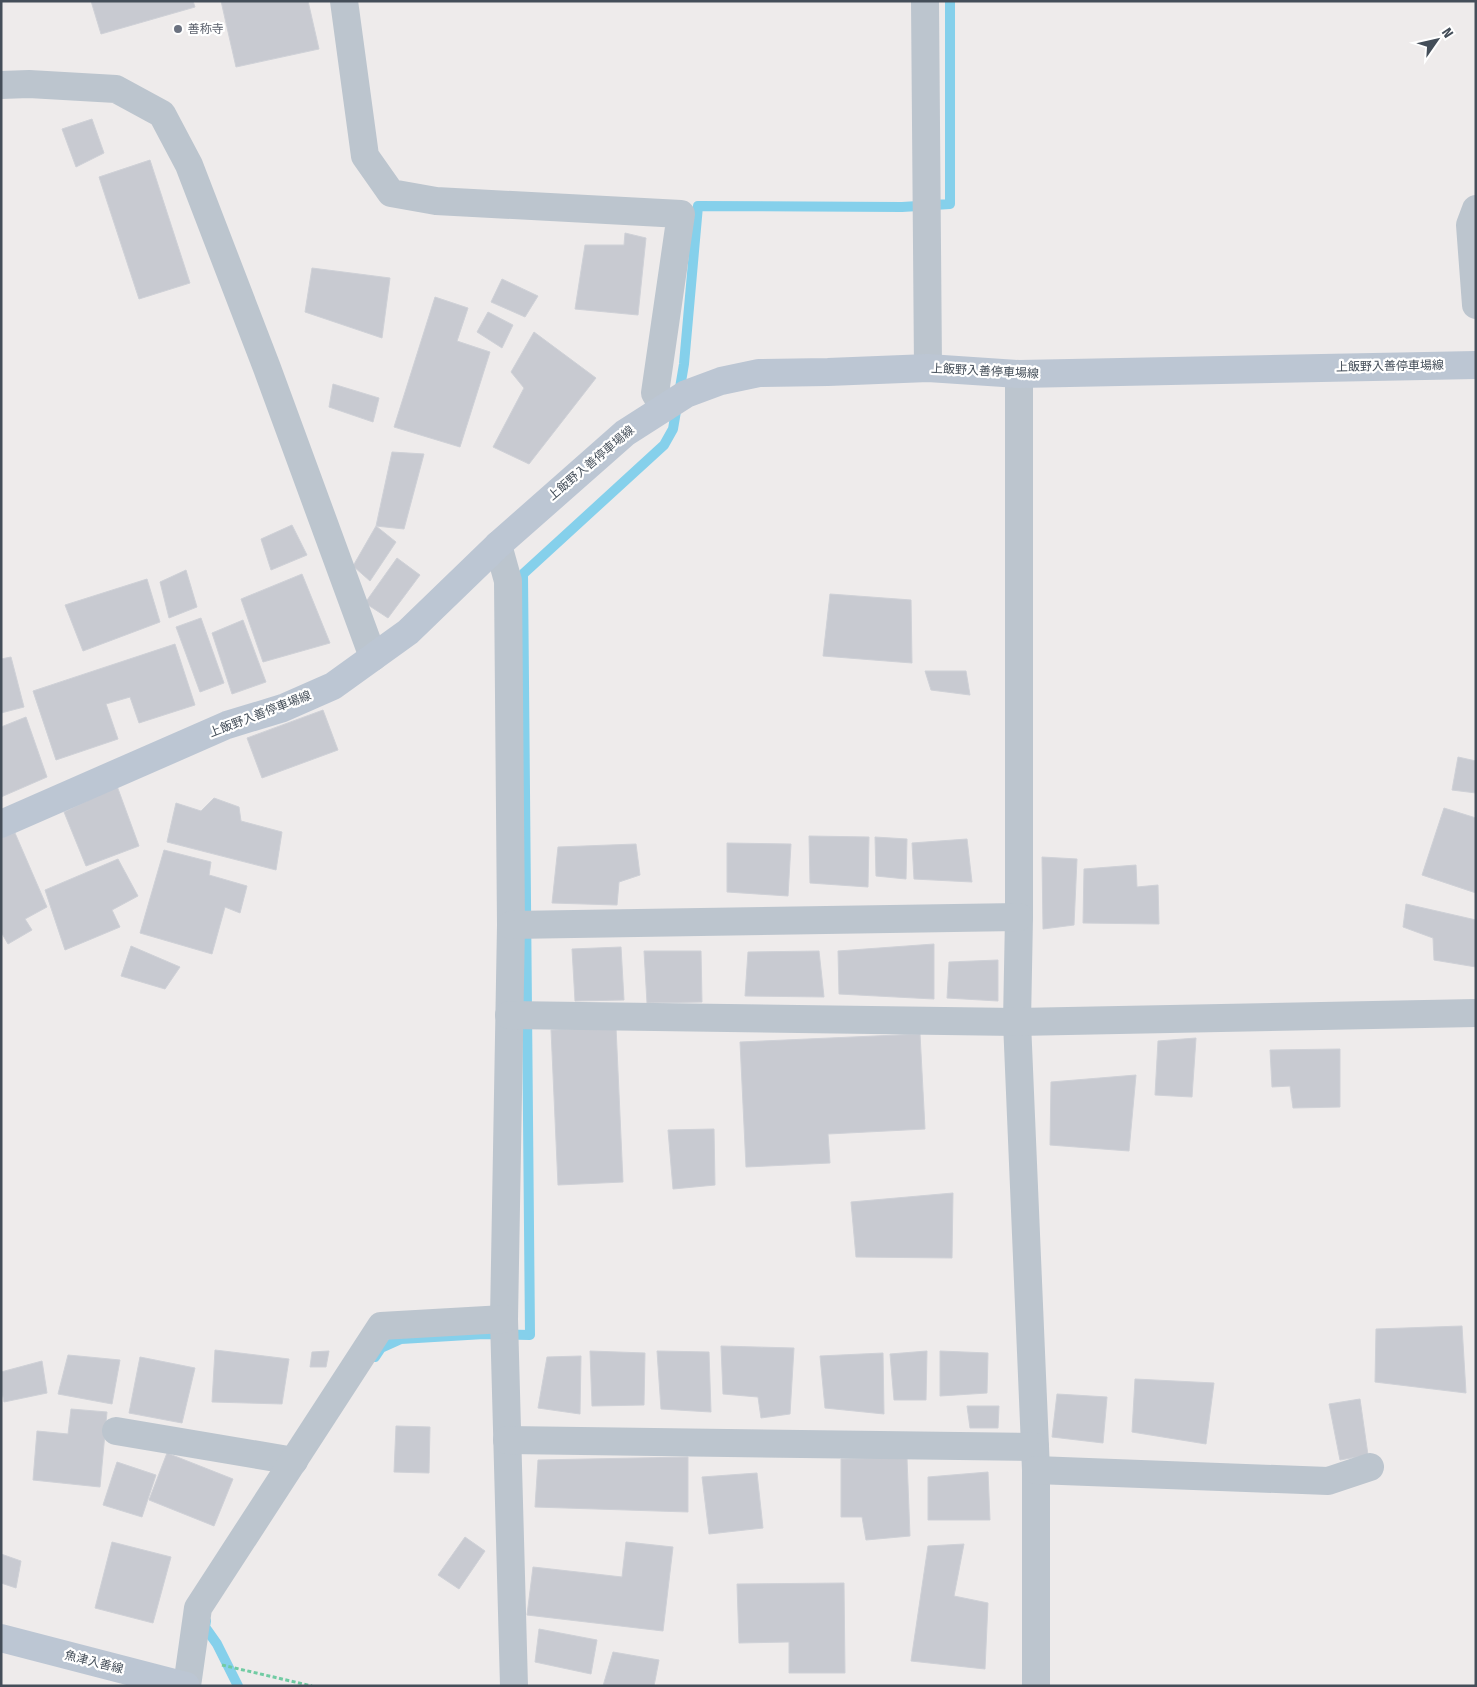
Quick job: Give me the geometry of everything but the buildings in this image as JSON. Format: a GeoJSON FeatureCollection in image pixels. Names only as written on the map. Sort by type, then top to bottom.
{"type":"FeatureCollection","features":[{"type":"Feature","properties":{"kind":"main road","name":"上飯野入善停車場線"},"geometry":{"type":"LineString","coordinates":[[1,824],[227,725],[283,708],[333,686],[408,632],[498,545],[625,433],[686,394],[721,381],[760,373],[928,368],[1019,374],[1476,365]]}},
{"type":"Feature","properties":{"kind":"main road","name":"魚津入善線"},"geometry":{"type":"LineString","coordinates":[[1,1638],[186,1686]]}},
{"type":"Feature","properties":{"kind":"street"},"geometry":{"type":"LineString","coordinates":[[344,1],[365,156],[390,193],[436,201],[681,214],[655,393],[664,408]]}},
{"type":"Feature","properties":{"kind":"street"},"geometry":{"type":"LineString","coordinates":[[925,1],[928,368]]}},
{"type":"Feature","properties":{"kind":"street"},"geometry":{"type":"LineString","coordinates":[[1,85],[28,84],[116,89],[162,114],[193,174],[373,657]]}},
{"type":"Feature","properties":{"kind":"street"},"geometry":{"type":"LineString","coordinates":[[1476,209],[1470,225],[1476,305]]}},
{"type":"Feature","properties":{"kind":"street"},"geometry":{"type":"LineString","coordinates":[[1019,374],[1019,917],[1017,1022],[1035,1459],[1036,1686]]}},
{"type":"Feature","properties":{"kind":"street"},"geometry":{"type":"LineString","coordinates":[[498,545],[508,581],[511,925],[504,1319],[514,1686]]}},
{"type":"Feature","properties":{"kind":"street"},"geometry":{"type":"LineString","coordinates":[[511,925],[1019,917]]}},
{"type":"Feature","properties":{"kind":"street"},"geometry":{"type":"LineString","coordinates":[[509,1015],[1017,1022],[1476,1014]]}},
{"type":"Feature","properties":{"kind":"street"},"geometry":{"type":"LineString","coordinates":[[186,1686],[198,1608],[381,1326],[504,1319]]}},
{"type":"Feature","properties":{"kind":"street"},"geometry":{"type":"LineString","coordinates":[[116,1431],[294,1460]]}},
{"type":"Feature","properties":{"kind":"street"},"geometry":{"type":"LineString","coordinates":[[507,1440],[1035,1459],[1328,1481],[1370,1467]]}},
{"type":"Feature","properties":{"kind":"waterway"},"geometry":{"type":"LineString","coordinates":[[375,1357],[381,1348],[401,1339],[484,1334],[530,1335],[523,574],[664,445],[673,429],[684,364],[698,206],[902,207],[950,204],[950,1]]}},
{"type":"Feature","properties":{"kind":"waterway"},"geometry":{"type":"LineString","coordinates":[[206,1621],[205,1627],[217,1644],[238,1686]]}},
{"type":"Feature","properties":{"kind":"place","name":"善称寺"},"geometry":{"type":"Point","coordinates":[178,29]}}]}
